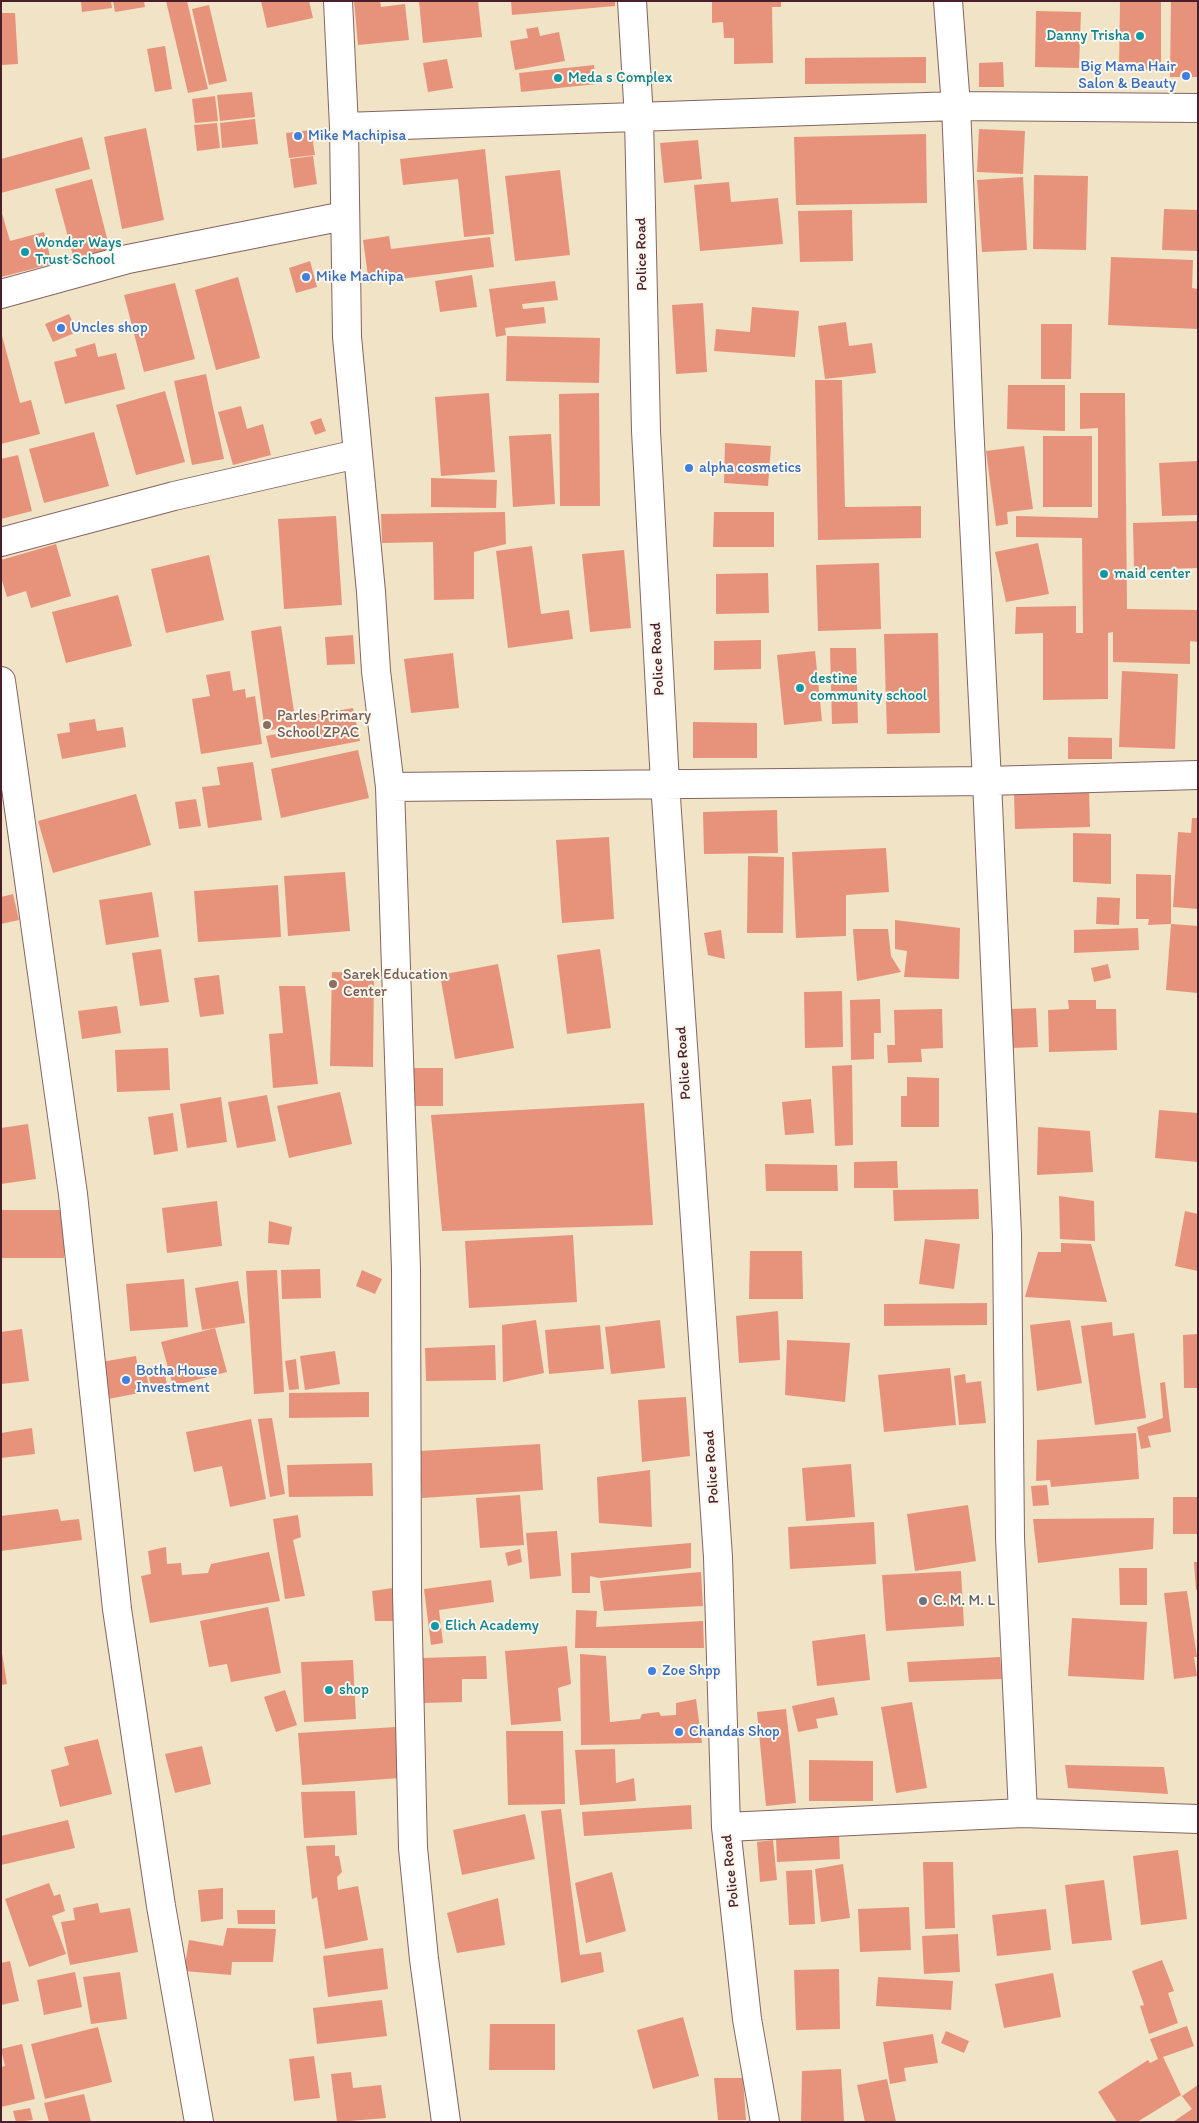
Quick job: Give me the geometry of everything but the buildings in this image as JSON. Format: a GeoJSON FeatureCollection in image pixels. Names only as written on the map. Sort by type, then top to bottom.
{"type":"FeatureCollection","features":[{"type":"Feature","properties":{"kind":"street"},"geometry":{"type":"LineString","coordinates":[[338,1],[344,127],[347,337],[371,592],[376,670],[390,787],[406,1269],[407,1594],[413,1848],[424,1959],[446,2122]]}},
{"type":"Feature","properties":{"kind":"street","name":"Police Road"},"geometry":{"type":"LineString","coordinates":[[632,1],[639,118],[646,431],[665,783],[718,1556],[726,1828],[747,2019],[765,2122]]}},
{"type":"Feature","properties":{"kind":"street"},"geometry":{"type":"LineString","coordinates":[[948,1],[956,106],[1006,1235],[1010,1538],[1023,1813]]}},
{"type":"Feature","properties":{"kind":"street"},"geometry":{"type":"LineString","coordinates":[[344,127],[956,106],[1198,108]]}},
{"type":"Feature","properties":{"kind":"street"},"geometry":{"type":"LineString","coordinates":[[1,294],[128,259],[344,216]]}},
{"type":"Feature","properties":{"kind":"street"},"geometry":{"type":"LineString","coordinates":[[1,542],[174,496],[357,454]]}},
{"type":"Feature","properties":{"kind":"street"},"geometry":{"type":"LineString","coordinates":[[1,681],[73,1194],[117,1608],[162,1906],[199,2122]]}},
{"type":"Feature","properties":{"kind":"street"},"geometry":{"type":"LineString","coordinates":[[390,787],[987,781],[1198,774]]}},
{"type":"Feature","properties":{"kind":"street"},"geometry":{"type":"LineString","coordinates":[[726,1828],[1023,1813],[1198,1819]]}},
{"type":"Feature","properties":{"kind":"place","name":"Danny Trisha"},"geometry":{"type":"Point","coordinates":[1140,36]}},
{"type":"Feature","properties":{"kind":"place","name":"Big Mama Hair Salon & Beauty"},"geometry":{"type":"Point","coordinates":[1186,76]}},
{"type":"Feature","properties":{"kind":"place","name":"Meda s Complex"},"geometry":{"type":"Point","coordinates":[558,78]}},
{"type":"Feature","properties":{"kind":"place","name":"Mike Machipisa"},"geometry":{"type":"Point","coordinates":[298,136]}},
{"type":"Feature","properties":{"kind":"place","name":"Wonder Ways Trust School"},"geometry":{"type":"Point","coordinates":[25,252]}},
{"type":"Feature","properties":{"kind":"place","name":"Mike Machipa"},"geometry":{"type":"Point","coordinates":[306,277]}},
{"type":"Feature","properties":{"kind":"place","name":"Uncles shop"},"geometry":{"type":"Point","coordinates":[61,328]}},
{"type":"Feature","properties":{"kind":"place","name":"alpha cosmetics"},"geometry":{"type":"Point","coordinates":[689,468]}},
{"type":"Feature","properties":{"kind":"place","name":"maid center"},"geometry":{"type":"Point","coordinates":[1104,574]}},
{"type":"Feature","properties":{"kind":"place","name":"destine community school"},"geometry":{"type":"Point","coordinates":[800,688]}},
{"type":"Feature","properties":{"kind":"place","name":"Parles Primary School ZPAC"},"geometry":{"type":"Point","coordinates":[267,725]}},
{"type":"Feature","properties":{"kind":"place","name":"Sarek Education Center"},"geometry":{"type":"Point","coordinates":[333,984]}},
{"type":"Feature","properties":{"kind":"place","name":"Botha House Investment"},"geometry":{"type":"Point","coordinates":[126,1380]}},
{"type":"Feature","properties":{"kind":"place","name":"C. M. M. L"},"geometry":{"type":"Point","coordinates":[923,1601]}},
{"type":"Feature","properties":{"kind":"place","name":"Elich Academy"},"geometry":{"type":"Point","coordinates":[435,1626]}},
{"type":"Feature","properties":{"kind":"place","name":"Zoe Shpp"},"geometry":{"type":"Point","coordinates":[652,1671]}},
{"type":"Feature","properties":{"kind":"place","name":"shop"},"geometry":{"type":"Point","coordinates":[329,1690]}},
{"type":"Feature","properties":{"kind":"place","name":"Chandas Shop"},"geometry":{"type":"Point","coordinates":[679,1732]}}]}
